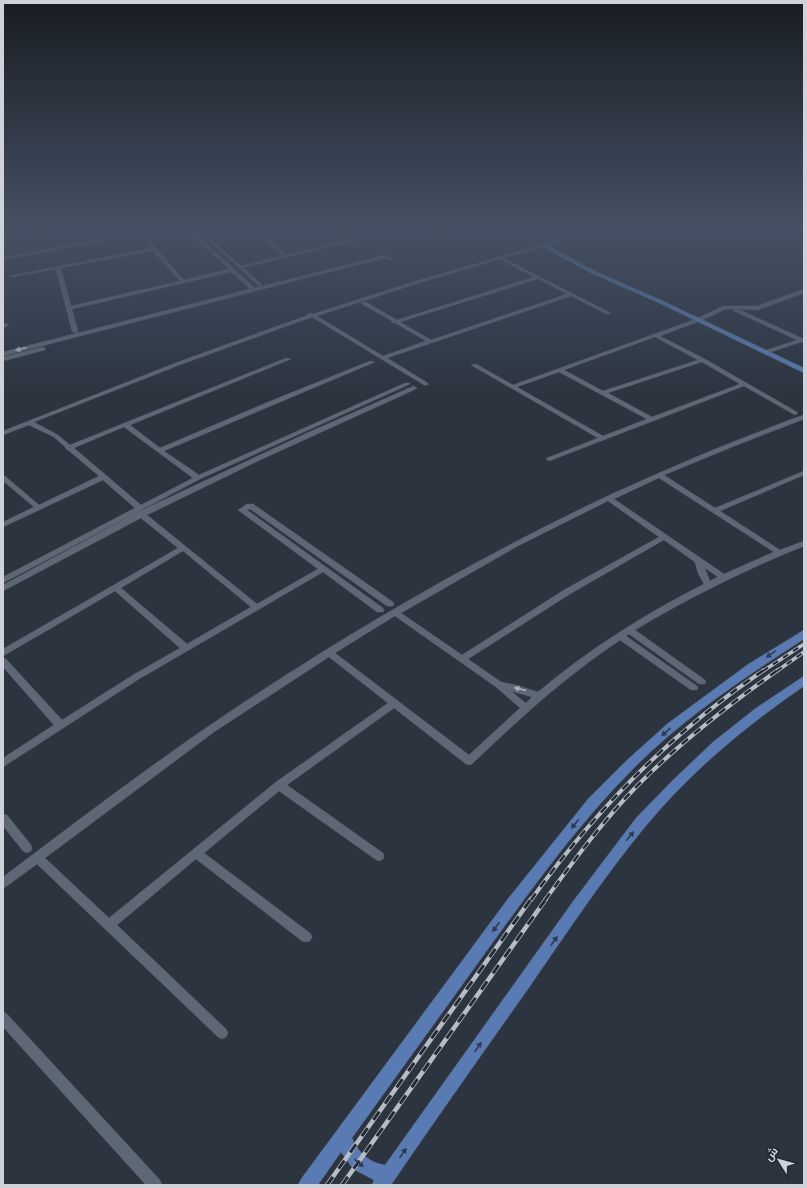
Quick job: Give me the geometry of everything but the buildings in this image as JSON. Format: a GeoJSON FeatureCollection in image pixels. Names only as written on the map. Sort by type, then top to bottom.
{"type":"FeatureCollection","features":[{"type":"Feature","properties":{"kind":"main road"},"geometry":{"type":"LineString","coordinates":[[618,283],[804,371]]}},
{"type":"Feature","properties":{"kind":"main road"},"geometry":{"type":"LineString","coordinates":[[307,1185],[512,905],[592,803],[630,764],[671,727],[751,668],[804,634]]}},
{"type":"Feature","properties":{"kind":"main road"},"geometry":{"type":"LineString","coordinates":[[343,1136],[352,1156],[359,1164],[385,1179],[600,874],[642,821],[683,776],[726,738],[768,704],[804,680]]}},
{"type":"Feature","properties":{"kind":"street"},"geometry":{"type":"LineString","coordinates":[[62,283],[75,331]]}},
{"type":"Feature","properties":{"kind":"street"},"geometry":{"type":"LineString","coordinates":[[69,308],[174,283]]}},
{"type":"Feature","properties":{"kind":"street"},"geometry":{"type":"LineString","coordinates":[[247,283],[253,289]]}},
{"type":"Feature","properties":{"kind":"street"},"geometry":{"type":"LineString","coordinates":[[3,354],[275,283]]}},
{"type":"Feature","properties":{"kind":"street"},"geometry":{"type":"LineString","coordinates":[[3,360],[295,283]]}},
{"type":"Feature","properties":{"kind":"street"},"geometry":{"type":"LineString","coordinates":[[3,433],[182,361],[313,316],[416,283]]}},
{"type":"Feature","properties":{"kind":"street"},"geometry":{"type":"LineString","coordinates":[[394,322],[517,283]]}},
{"type":"Feature","properties":{"kind":"street"},"geometry":{"type":"LineString","coordinates":[[551,283],[608,313]]}},
{"type":"Feature","properties":{"kind":"street"},"geometry":{"type":"LineString","coordinates":[[512,387],[698,320],[723,307],[758,308],[804,291]]}},
{"type":"Feature","properties":{"kind":"street"},"geometry":{"type":"LineString","coordinates":[[382,358],[572,294]]}},
{"type":"Feature","properties":{"kind":"street"},"geometry":{"type":"LineString","coordinates":[[205,302],[209,303],[210,306]]}},
{"type":"Feature","properties":{"kind":"street"},"geometry":{"type":"LineString","coordinates":[[364,303],[394,322],[430,341]]}},
{"type":"Feature","properties":{"kind":"street"},"geometry":{"type":"LineString","coordinates":[[736,310],[803,340]]}},
{"type":"Feature","properties":{"kind":"street"},"geometry":{"type":"LineString","coordinates":[[307,312],[426,384]]}},
{"type":"Feature","properties":{"kind":"street"},"geometry":{"type":"LineString","coordinates":[[654,335],[703,360],[795,413]]}},
{"type":"Feature","properties":{"kind":"street"},"geometry":{"type":"LineString","coordinates":[[766,352],[803,340]]}},
{"type":"Feature","properties":{"kind":"street"},"geometry":{"type":"LineString","coordinates":[[68,448],[288,359]]}},
{"type":"Feature","properties":{"kind":"street"},"geometry":{"type":"LineString","coordinates":[[602,393],[703,360]]}},
{"type":"Feature","properties":{"kind":"street"},"geometry":{"type":"LineString","coordinates":[[160,450],[372,362]]}},
{"type":"Feature","properties":{"kind":"street"},"geometry":{"type":"LineString","coordinates":[[474,365],[602,438]]}},
{"type":"Feature","properties":{"kind":"street"},"geometry":{"type":"LineString","coordinates":[[560,370],[651,419]]}},
{"type":"Feature","properties":{"kind":"street"},"geometry":{"type":"LineString","coordinates":[[549,459],[745,384]]}},
{"type":"Feature","properties":{"kind":"street"},"geometry":{"type":"LineString","coordinates":[[3,588],[198,478],[410,386]]}},
{"type":"Feature","properties":{"kind":"street"},"geometry":{"type":"LineString","coordinates":[[3,580],[141,511],[388,395]]}},
{"type":"Feature","properties":{"kind":"street"},"geometry":{"type":"LineString","coordinates":[[3,883],[197,740],[274,688],[396,613],[515,545],[608,498],[735,443],[804,418]]}},
{"type":"Feature","properties":{"kind":"street"},"geometry":{"type":"LineString","coordinates":[[28,422],[52,434],[183,548],[256,607]]}},
{"type":"Feature","properties":{"kind":"street"},"geometry":{"type":"LineString","coordinates":[[125,424],[198,478]]}},
{"type":"Feature","properties":{"kind":"street"},"geometry":{"type":"LineString","coordinates":[[715,511],[804,473]]}},
{"type":"Feature","properties":{"kind":"street"},"geometry":{"type":"LineString","coordinates":[[659,475],[780,553]]}},
{"type":"Feature","properties":{"kind":"street"},"geometry":{"type":"LineString","coordinates":[[3,525],[103,477]]}},
{"type":"Feature","properties":{"kind":"street"},"geometry":{"type":"LineString","coordinates":[[3,478],[39,508]]}},
{"type":"Feature","properties":{"kind":"street"},"geometry":{"type":"LineString","coordinates":[[608,498],[724,578]]}},
{"type":"Feature","properties":{"kind":"street"},"geometry":{"type":"LineString","coordinates":[[380,610],[242,510],[250,506],[390,604]]}},
{"type":"Feature","properties":{"kind":"street"},"geometry":{"type":"LineString","coordinates":[[462,659],[567,592],[664,537]]}},
{"type":"Feature","properties":{"kind":"street"},"geometry":{"type":"LineString","coordinates":[[330,653],[469,761],[526,708],[574,668],[629,630],[724,578],[804,543]]}},
{"type":"Feature","properties":{"kind":"street"},"geometry":{"type":"LineString","coordinates":[[3,653],[183,548]]}},
{"type":"Feature","properties":{"kind":"street"},"geometry":{"type":"LineString","coordinates":[[699,561],[702,573],[709,586]]}},
{"type":"Feature","properties":{"kind":"street"},"geometry":{"type":"LineString","coordinates":[[3,764],[136,677],[323,569]]}},
{"type":"Feature","properties":{"kind":"street"},"geometry":{"type":"LineString","coordinates":[[352,590],[362,584]]}},
{"type":"Feature","properties":{"kind":"street"},"geometry":{"type":"LineString","coordinates":[[115,587],[186,648]]}},
{"type":"Feature","properties":{"kind":"street"},"geometry":{"type":"LineString","coordinates":[[396,613],[499,685],[526,708]]}},
{"type":"Feature","properties":{"kind":"street"},"geometry":{"type":"LineString","coordinates":[[629,630],[702,682]]}},
{"type":"Feature","properties":{"kind":"street"},"geometry":{"type":"LineString","coordinates":[[620,636],[694,688]]}},
{"type":"Feature","properties":{"kind":"street"},"geometry":{"type":"LineString","coordinates":[[3,661],[60,726]]}},
{"type":"Feature","properties":{"kind":"street"},"geometry":{"type":"LineString","coordinates":[[499,685],[520,689],[540,696]]}},
{"type":"Feature","properties":{"kind":"street"},"geometry":{"type":"LineString","coordinates":[[109,925],[279,785],[394,703]]}},
{"type":"Feature","properties":{"kind":"street"},"geometry":{"type":"LineString","coordinates":[[279,785],[379,856]]}},
{"type":"Feature","properties":{"kind":"street"},"geometry":{"type":"LineString","coordinates":[[3,818],[26,848]]}},
{"type":"Feature","properties":{"kind":"street"},"geometry":{"type":"LineString","coordinates":[[196,853],[306,937]]}},
{"type":"Feature","properties":{"kind":"street"},"geometry":{"type":"LineString","coordinates":[[37,857],[222,1033]]}},
{"type":"Feature","properties":{"kind":"street"},"geometry":{"type":"LineString","coordinates":[[3,1018],[155,1185]]}},
{"type":"Feature","properties":{"kind":"railway"},"geometry":{"type":"LineString","coordinates":[[763,671],[804,644]]}},
{"type":"Feature","properties":{"kind":"railway"},"geometry":{"type":"LineString","coordinates":[[777,671],[804,652]]}},
{"type":"Feature","properties":{"kind":"railway"},"geometry":{"type":"LineString","coordinates":[[531,900],[581,835],[637,774],[698,719],[764,670]]}},
{"type":"Feature","properties":{"kind":"railway"},"geometry":{"type":"LineString","coordinates":[[545,900],[599,829],[651,772],[668,756],[740,697],[778,670]]}},
{"type":"Feature","properties":{"kind":"railway"},"geometry":{"type":"LineString","coordinates":[[327,1185],[531,899]]}},
{"type":"Feature","properties":{"kind":"railway"},"geometry":{"type":"LineString","coordinates":[[342,1185],[546,899]]}}]}
